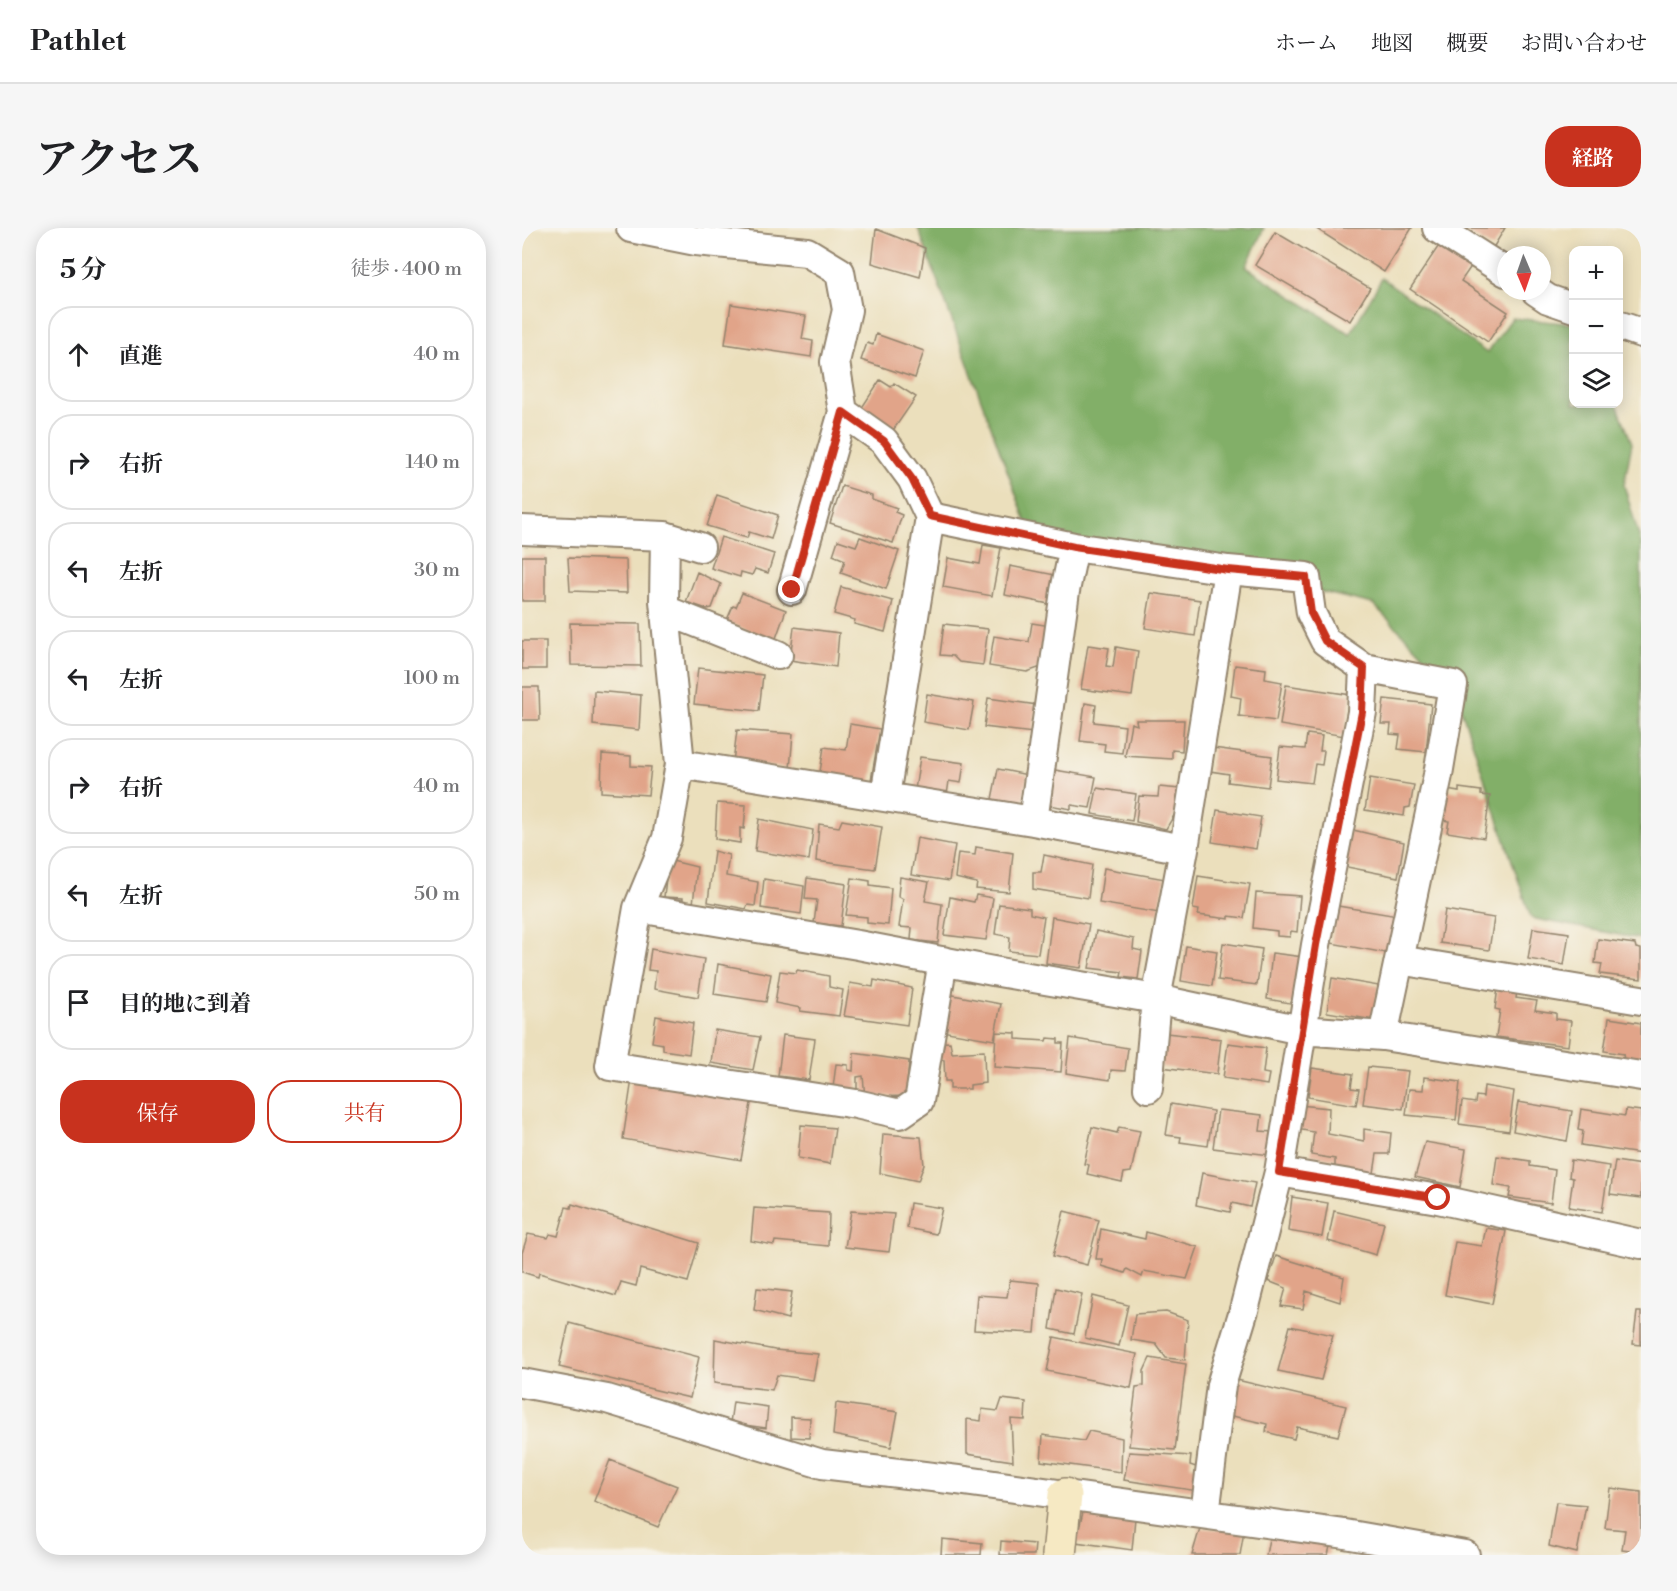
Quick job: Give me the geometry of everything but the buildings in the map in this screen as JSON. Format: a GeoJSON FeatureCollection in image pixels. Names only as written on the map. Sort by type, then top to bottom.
{"type":"FeatureCollection","features":[{"type":"Feature","properties":{"kind":"street"},"geometry":{"type":"LineString","coordinates":[[631,228],[696,241],[807,252],[840,272],[847,310],[835,362],[843,412],[792,590]]}},
{"type":"Feature","properties":{"kind":"street"},"geometry":{"type":"LineString","coordinates":[[1437,228],[1497,266]]}},
{"type":"Feature","properties":{"kind":"street"},"geometry":{"type":"LineString","coordinates":[[1551,300],[1569,306]]}},
{"type":"Feature","properties":{"kind":"street"},"geometry":{"type":"LineString","coordinates":[[1623,327],[1641,333]]}},
{"type":"Feature","properties":{"kind":"street"},"geometry":{"type":"LineString","coordinates":[[843,412],[884,441],[912,479],[930,516],[885,796]]}},
{"type":"Feature","properties":{"kind":"street"},"geometry":{"type":"LineString","coordinates":[[930,516],[1074,547],[1228,570],[1306,577],[1311,613],[1325,641],[1364,668],[1453,685],[1438,775],[1383,1036]]}},
{"type":"Feature","properties":{"kind":"street"},"geometry":{"type":"LineString","coordinates":[[522,530],[665,536],[700,547]]}},
{"type":"Feature","properties":{"kind":"street"},"geometry":{"type":"LineString","coordinates":[[665,536],[665,610],[680,764],[667,838],[638,908],[610,1066],[856,1104],[900,1114],[919,1101],[943,961]]}},
{"type":"Feature","properties":{"kind":"street"},"geometry":{"type":"LineString","coordinates":[[1033,821],[1065,591],[1074,547]]}},
{"type":"Feature","properties":{"kind":"street"},"geometry":{"type":"LineString","coordinates":[[1148,1088],[1156,999],[1184,849],[1228,570]]}},
{"type":"Feature","properties":{"kind":"street"},"geometry":{"type":"LineString","coordinates":[[665,610],[778,655]]}},
{"type":"Feature","properties":{"kind":"street"},"geometry":{"type":"LineString","coordinates":[[1205,1514],[1221,1385],[1244,1310],[1279,1172],[1302,1030],[1362,712],[1364,668]]}},
{"type":"Feature","properties":{"kind":"street"},"geometry":{"type":"LineString","coordinates":[[680,764],[885,796],[1184,849]]}},
{"type":"Feature","properties":{"kind":"street"},"geometry":{"type":"LineString","coordinates":[[638,908],[1156,999],[1302,1030],[1383,1036],[1641,1076]]}},
{"type":"Feature","properties":{"kind":"street"},"geometry":{"type":"LineString","coordinates":[[1399,960],[1641,1000]]}},
{"type":"Feature","properties":{"kind":"street"},"geometry":{"type":"LineString","coordinates":[[1279,1172],[1438,1198],[1641,1244]]}},
{"type":"Feature","properties":{"kind":"street"},"geometry":{"type":"LineString","coordinates":[[522,1383],[607,1399],[822,1464],[1205,1514],[1344,1544],[1465,1555]]}},
{"type":"Feature","properties":{"kind":"street"},"geometry":{"type":"LineString","coordinates":[[1059,1555],[1065,1495]]}},
{"type":"Feature","properties":{"kind":"green space"},"geometry":{"type":"Polygon","coordinates":[[[918,228],[1264,228],[1246,267],[1350,334],[1382,278],[1487,353],[1512,318],[1569,324],[1569,408],[1619,408],[1632,443],[1624,485],[1641,543],[1641,939],[1531,918],[1453,685],[1373,604],[1228,570],[1032,538],[918,228]]]}},
{"type":"Feature","properties":{"kind":"route"},"geometry":{"type":"LineString","coordinates":[[792,590],[843,412],[884,441],[912,479],[930,516],[1074,547],[1228,570],[1306,577],[1311,613],[1325,641],[1364,668],[1362,712],[1316,945],[1279,1172],[1438,1198]]}}]}
